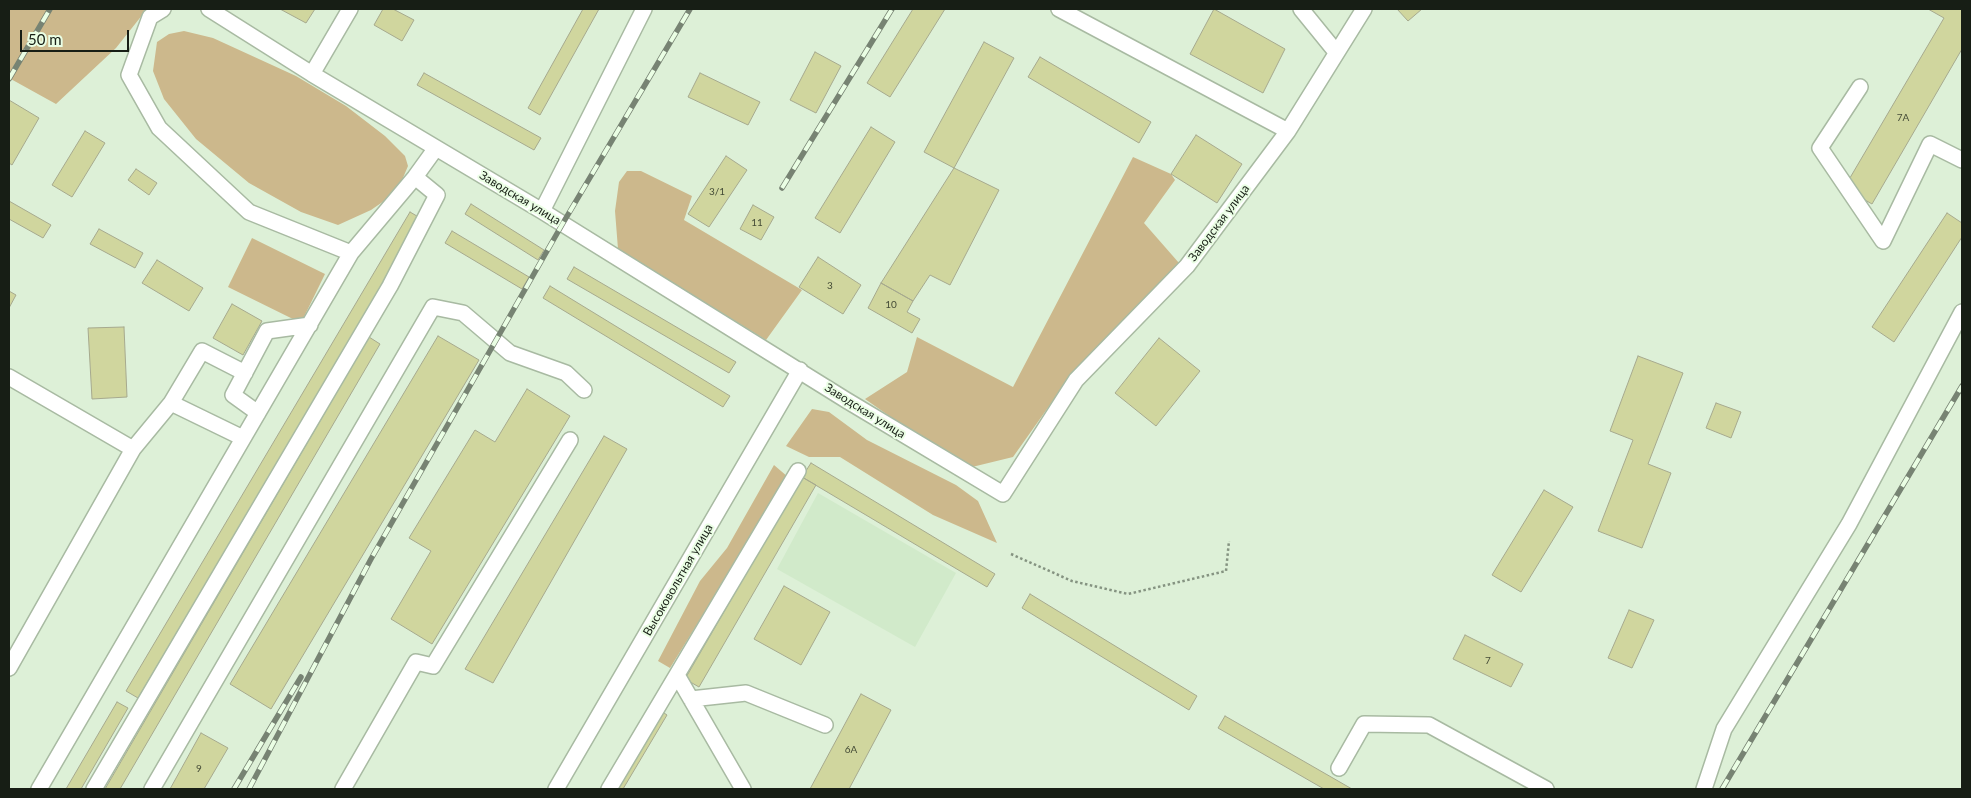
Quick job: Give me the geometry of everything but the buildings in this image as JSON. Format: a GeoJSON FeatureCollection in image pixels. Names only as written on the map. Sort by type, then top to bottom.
{"type":"FeatureCollection","features":[{"type":"Feature","properties":{"kind":"street"},"geometry":{"type":"LineString","coordinates":[[163,9],[150,17],[130,75],[159,128],[249,212],[351,253]]}},
{"type":"Feature","properties":{"kind":"street","name":"Заводская улица"},"geometry":{"type":"LineString","coordinates":[[210,9],[312,74],[542,211],[1003,494],[1076,380],[1187,266],[1288,131],[1364,9]]}},
{"type":"Feature","properties":{"kind":"street"},"geometry":{"type":"LineString","coordinates":[[312,74],[350,9]]}},
{"type":"Feature","properties":{"kind":"street"},"geometry":{"type":"LineString","coordinates":[[542,211],[644,9]]}},
{"type":"Feature","properties":{"kind":"street"},"geometry":{"type":"LineString","coordinates":[[1059,9],[1288,131]]}},
{"type":"Feature","properties":{"kind":"street"},"geometry":{"type":"LineString","coordinates":[[1301,9],[1336,52]]}},
{"type":"Feature","properties":{"kind":"street"},"geometry":{"type":"LineString","coordinates":[[1860,86],[1820,148],[1883,241],[1930,144],[1962,160]]}},
{"type":"Feature","properties":{"kind":"street"},"geometry":{"type":"LineString","coordinates":[[39,789],[351,253],[415,177],[436,148]]}},
{"type":"Feature","properties":{"kind":"street"},"geometry":{"type":"LineString","coordinates":[[94,789],[395,278],[438,195],[415,177]]}},
{"type":"Feature","properties":{"kind":"street"},"geometry":{"type":"LineString","coordinates":[[152,789],[433,307],[463,313],[510,352],[566,373],[584,390]]}},
{"type":"Feature","properties":{"kind":"street"},"geometry":{"type":"LineString","coordinates":[[1704,789],[1724,729],[1849,524],[1962,312]]}},
{"type":"Feature","properties":{"kind":"street"},"geometry":{"type":"LineString","coordinates":[[258,413],[233,395],[267,331],[310,325]]}},
{"type":"Feature","properties":{"kind":"street"},"geometry":{"type":"LineString","coordinates":[[9,668],[133,449],[170,403],[202,351],[245,373]]}},
{"type":"Feature","properties":{"kind":"street","name":"Высоковольтная улица"},"geometry":{"type":"LineString","coordinates":[[556,789],[800,370]]}},
{"type":"Feature","properties":{"kind":"street"},"geometry":{"type":"LineString","coordinates":[[9,377],[133,449]]}},
{"type":"Feature","properties":{"kind":"street"},"geometry":{"type":"LineString","coordinates":[[170,403],[243,438]]}},
{"type":"Feature","properties":{"kind":"street"},"geometry":{"type":"LineString","coordinates":[[344,789],[416,662],[433,666],[570,440]]}},
{"type":"Feature","properties":{"kind":"street"},"geometry":{"type":"LineString","coordinates":[[609,789],[798,471]]}},
{"type":"Feature","properties":{"kind":"street"},"geometry":{"type":"LineString","coordinates":[[677,675],[743,789]]}},
{"type":"Feature","properties":{"kind":"street"},"geometry":{"type":"LineString","coordinates":[[690,699],[746,693],[825,726]]}},
{"type":"Feature","properties":{"kind":"street"},"geometry":{"type":"LineString","coordinates":[[1338,768],[1364,724],[1429,725],[1523,784],[1546,789]]}},
{"type":"Feature","properties":{"kind":"path"},"geometry":{"type":"LineString","coordinates":[[1011,554],[1072,581],[1128,594],[1226,571],[1229,541]]}},
{"type":"Feature","properties":{"kind":"shaded area"},"geometry":{"type":"Polygon","coordinates":[[[9,9],[147,9],[116,48],[56,104],[9,78],[9,9]]]}},
{"type":"Feature","properties":{"kind":"shaded area"},"geometry":{"type":"Polygon","coordinates":[[[184,31],[213,38],[296,76],[346,106],[385,136],[405,156],[408,166],[397,192],[371,210],[338,225],[301,212],[249,183],[196,139],[164,99],[153,71],[157,42],[169,34],[184,31]]]}},
{"type":"Feature","properties":{"kind":"shaded area"},"geometry":{"type":"Polygon","coordinates":[[[1133,157],[1171,174],[1175,180],[1144,223],[1179,263],[1069,378],[1013,457],[972,467],[915,434],[865,399],[907,372],[917,337],[1013,387],[1133,157]]]}},
{"type":"Feature","properties":{"kind":"shaded area"},"geometry":{"type":"Polygon","coordinates":[[[627,171],[641,171],[692,196],[684,220],[802,290],[766,340],[618,249],[615,211],[619,182],[627,171]]]}},
{"type":"Feature","properties":{"kind":"shaded area"},"geometry":{"type":"Polygon","coordinates":[[[252,238],[325,274],[301,323],[228,287],[252,238]]]}},
{"type":"Feature","properties":{"kind":"shaded area"},"geometry":{"type":"Polygon","coordinates":[[[812,409],[829,412],[867,440],[956,485],[978,501],[997,543],[933,515],[840,457],[809,457],[786,446],[812,409]]]}},
{"type":"Feature","properties":{"kind":"shaded area"},"geometry":{"type":"Polygon","coordinates":[[[774,465],[788,477],[670,668],[658,661],[700,581],[727,548],[774,465]]]}},
{"type":"Feature","properties":{"kind":"shaded area"},"geometry":{"type":"Polygon","coordinates":[[[818,493],[956,573],[915,647],[777,569],[818,493]]]}},
{"type":"Feature","properties":{"kind":"railway"},"geometry":{"type":"LineString","coordinates":[[9,79],[50,9]]}},
{"type":"Feature","properties":{"kind":"railway"},"geometry":{"type":"LineString","coordinates":[[249,789],[371,559],[563,223],[690,9]]}},
{"type":"Feature","properties":{"kind":"railway"},"geometry":{"type":"LineString","coordinates":[[782,188],[892,9]]}},
{"type":"Feature","properties":{"kind":"railway"},"geometry":{"type":"LineString","coordinates":[[1722,789],[1962,386]]}},
{"type":"Feature","properties":{"kind":"railway"},"geometry":{"type":"LineString","coordinates":[[234,789],[301,677]]}}]}
